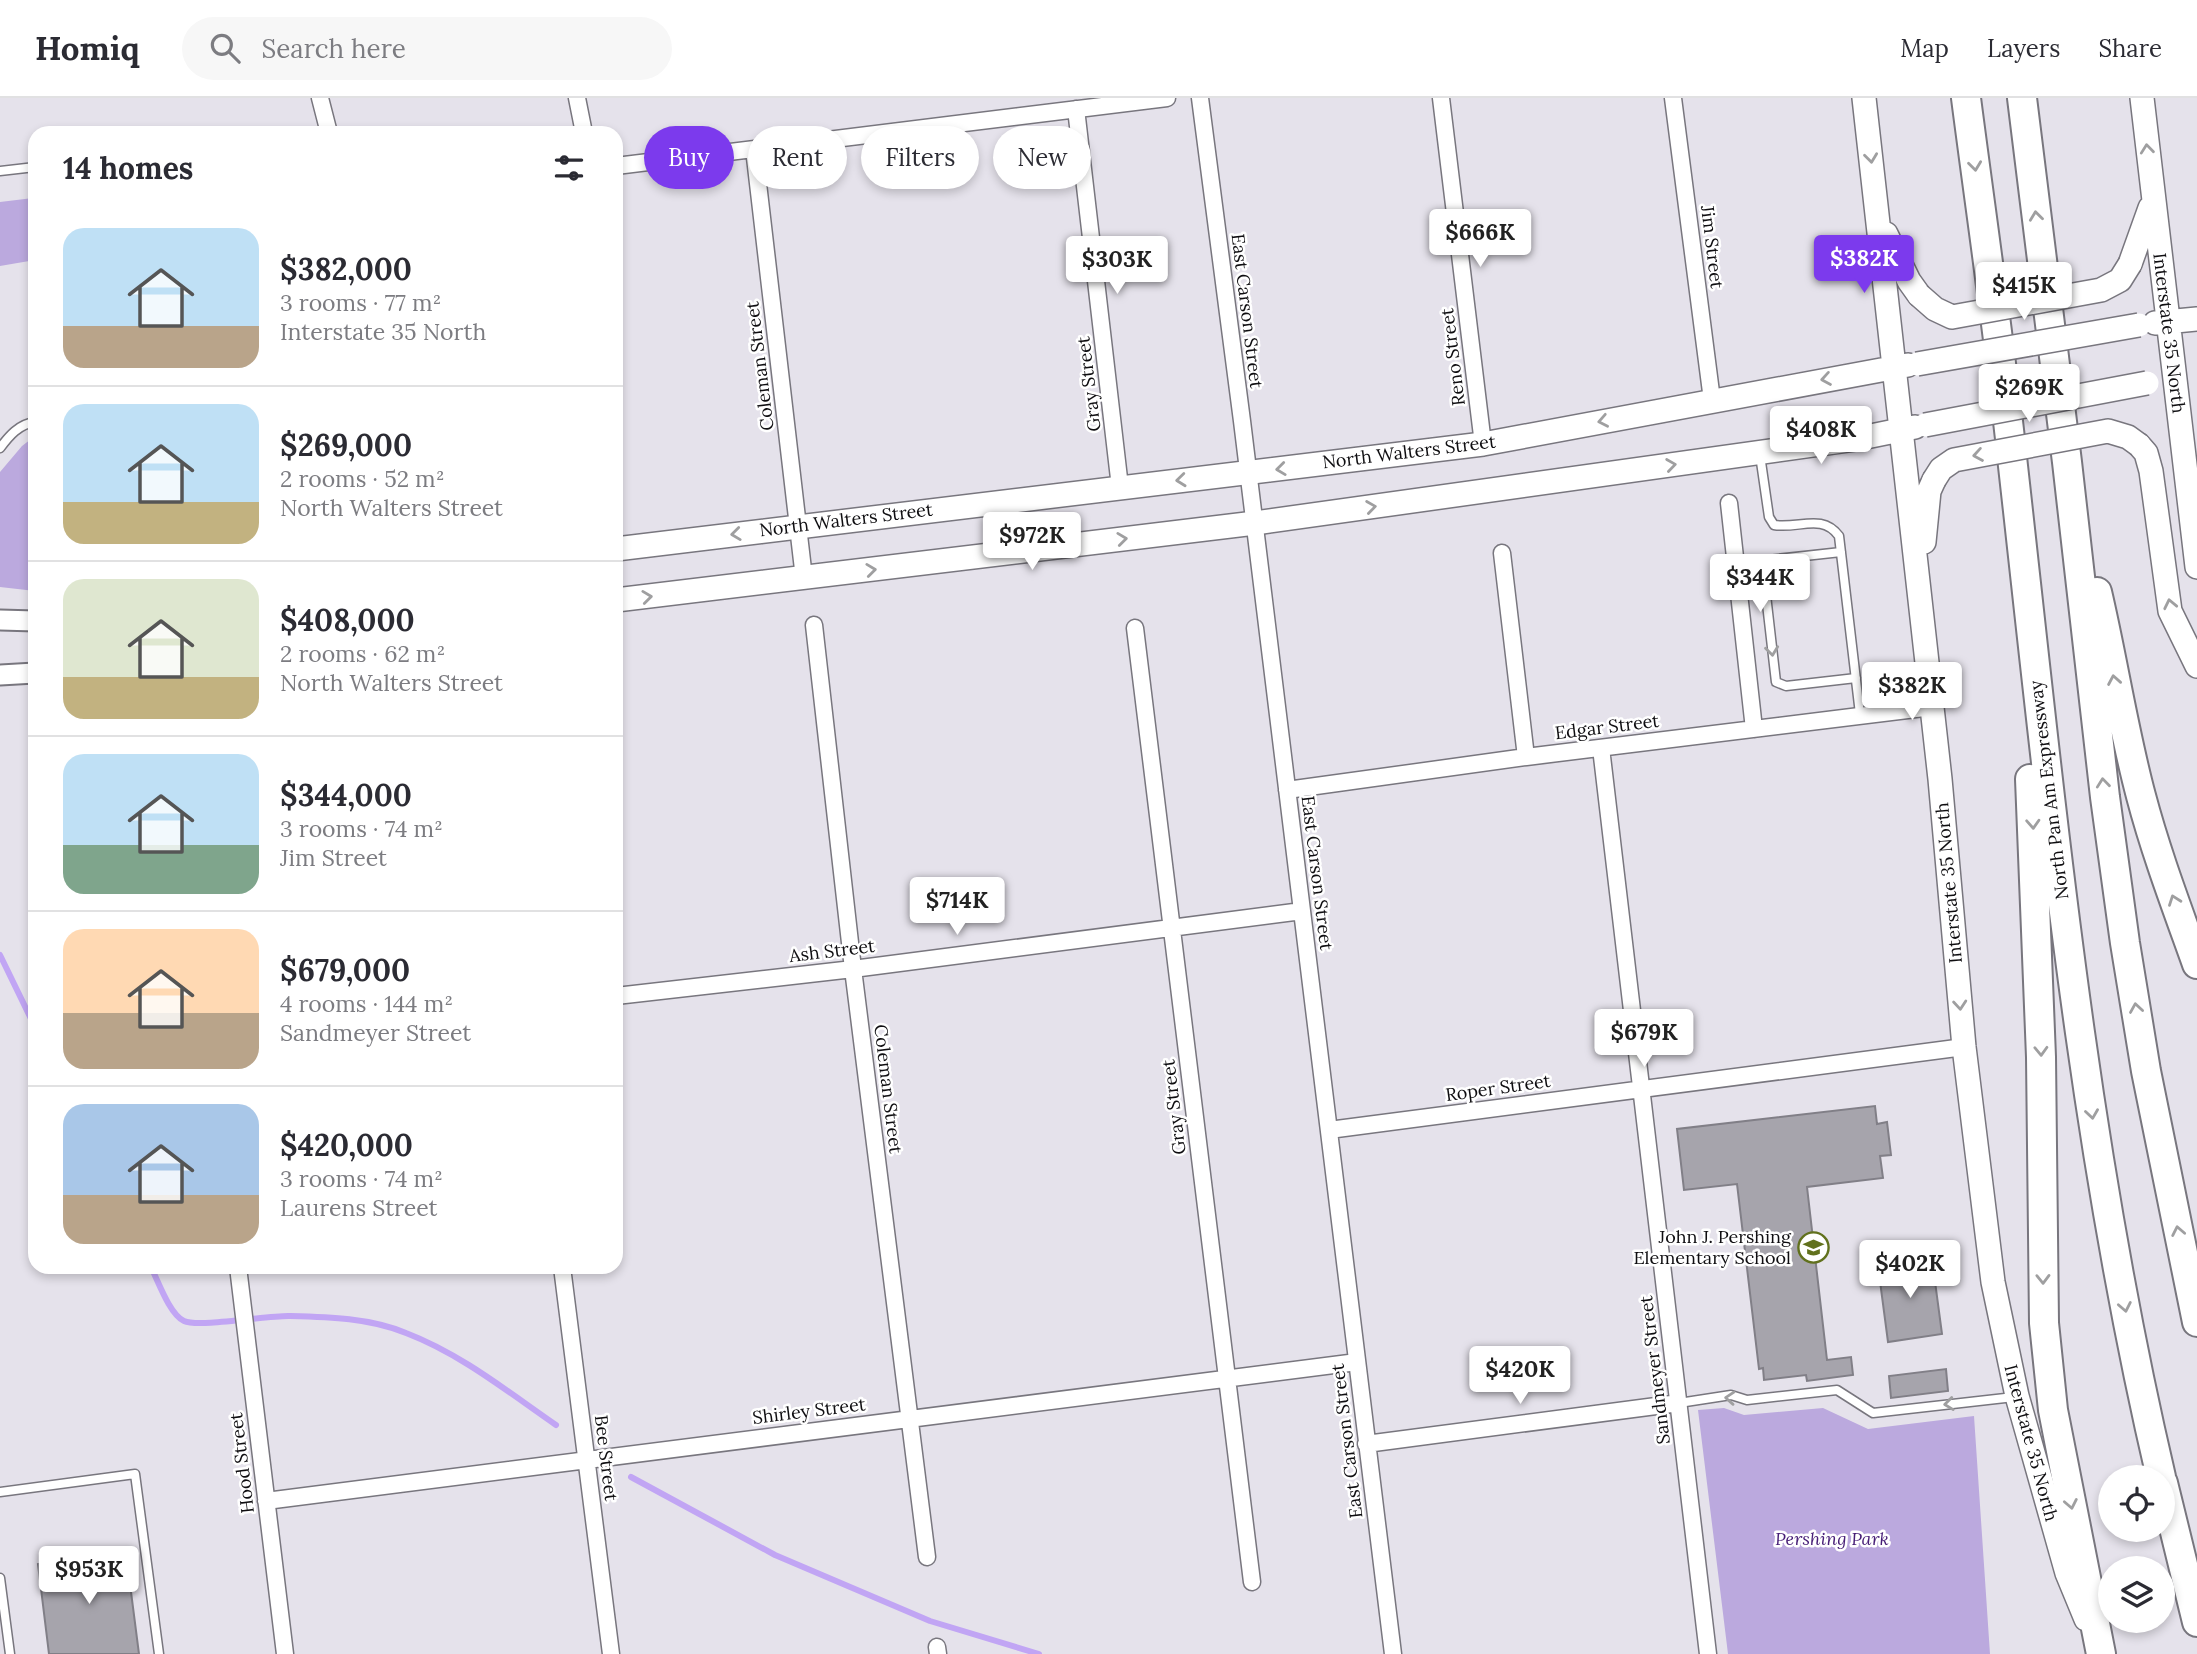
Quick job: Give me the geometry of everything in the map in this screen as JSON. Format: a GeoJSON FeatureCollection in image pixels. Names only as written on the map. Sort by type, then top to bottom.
{"type":"FeatureCollection","features":[{"type":"Feature","properties":{"kind":"highway","name":"North Pan Am Expressway"},"geometry":{"type":"LineString","coordinates":[[1966,98],[2013,462],[2062,901],[2103,1192],[2159,1465]]}},
{"type":"Feature","properties":{"kind":"highway"},"geometry":{"type":"LineString","coordinates":[[2022,98],[2105,797],[2125,943],[2146,1071],[2197,1322]]}},
{"type":"Feature","properties":{"kind":"highway"},"geometry":{"type":"LineString","coordinates":[[2013,462],[2034,850],[2041,1057],[2044,1323],[2053,1410],[2100,1654]]}},
{"type":"Feature","properties":{"kind":"highway"},"geometry":{"type":"LineString","coordinates":[[2067,462],[2141,797],[2197,964]]}},
{"type":"Feature","properties":{"kind":"highway"},"geometry":{"type":"LineString","coordinates":[[2175,1534],[2197,1622]]}},
{"type":"Feature","properties":{"kind":"main road","name":"Interstate 35 North"},"geometry":{"type":"LineString","coordinates":[[1864,98],[1932,707],[1964,1047],[1993,1282],[2017,1396],[2067,1573],[2100,1654]]}},
{"type":"Feature","properties":{"kind":"main road","name":"Interstate 35 North"},"geometry":{"type":"LineString","coordinates":[[2141,98],[2168,322],[2186,378],[2197,567]]}},
{"type":"Feature","properties":{"kind":"main road"},"geometry":{"type":"LineString","coordinates":[[1878,218],[1909,281],[1919,295],[1935,309],[1952,317],[2101,290],[2120,280],[2130,264],[2153,200]]}},
{"type":"Feature","properties":{"kind":"main road","name":"North Walters Street"},"geometry":{"type":"LineString","coordinates":[[623,547],[1483,444],[1893,367],[2139,325],[2197,319]]}},
{"type":"Feature","properties":{"kind":"main road"},"geometry":{"type":"LineString","coordinates":[[623,599],[1255,523],[1856,439],[2147,383],[2186,378]]}},
{"type":"Feature","properties":{"kind":"main road"},"geometry":{"type":"LineString","coordinates":[[1920,595],[1929,491],[1941,470],[1954,460],[2108,431],[2128,437],[2146,453],[2151,471],[2170,611],[2197,666]]}},
{"type":"Feature","properties":{"kind":"street"},"geometry":{"type":"LineString","coordinates":[[320,98],[327,126]]}},
{"type":"Feature","properties":{"kind":"street"},"geometry":{"type":"LineString","coordinates":[[577,98],[583,126]]}},
{"type":"Feature","properties":{"kind":"street"},"geometry":{"type":"LineString","coordinates":[[847,137],[1167,98]]}},
{"type":"Feature","properties":{"kind":"street","name":"East Carson Street"},"geometry":{"type":"LineString","coordinates":[[1200,98],[1249,473],[1393,1654]]}},
{"type":"Feature","properties":{"kind":"street","name":"Reno Street"},"geometry":{"type":"LineString","coordinates":[[1441,98],[1483,444]]}},
{"type":"Feature","properties":{"kind":"street","name":"Jim Street"},"geometry":{"type":"LineString","coordinates":[[1673,98],[1712,400]]}},
{"type":"Feature","properties":{"kind":"street","name":"Gray Street"},"geometry":{"type":"LineString","coordinates":[[1076,109],[1121,486]]}},
{"type":"Feature","properties":{"kind":"street"},"geometry":{"type":"LineString","coordinates":[[623,165],[748,150]]}},
{"type":"Feature","properties":{"kind":"street","name":"Coleman Street"},"geometry":{"type":"LineString","coordinates":[[759,189],[804,578]]}},
{"type":"Feature","properties":{"kind":"street"},"geometry":{"type":"LineString","coordinates":[[1729,503],[1754,729]]}},
{"type":"Feature","properties":{"kind":"street"},"geometry":{"type":"LineString","coordinates":[[1502,553],[1526,757]]}},
{"type":"Feature","properties":{"kind":"street"},"geometry":{"type":"LineString","coordinates":[[0,620],[28,621]]}},
{"type":"Feature","properties":{"kind":"street","name":"Coleman Street"},"geometry":{"type":"LineString","coordinates":[[814,625],[853,969],[927,1556]]}},
{"type":"Feature","properties":{"kind":"street","name":"Gray Street"},"geometry":{"type":"LineString","coordinates":[[1135,628],[1252,1581]]}},
{"type":"Feature","properties":{"kind":"street"},"geometry":{"type":"LineString","coordinates":[[0,675],[28,673]]}},
{"type":"Feature","properties":{"kind":"street","name":"Edgar Street"},"geometry":{"type":"LineString","coordinates":[[1287,790],[1860,714],[1932,707]]}},
{"type":"Feature","properties":{"kind":"street","name":"Sandmeyer Street"},"geometry":{"type":"LineString","coordinates":[[1601,748],[1708,1654]]}},
{"type":"Feature","properties":{"kind":"street","name":"Ash Street"},"geometry":{"type":"LineString","coordinates":[[623,995],[853,969],[1302,911]]}},
{"type":"Feature","properties":{"kind":"street","name":"Roper Street"},"geometry":{"type":"LineString","coordinates":[[1329,1130],[1964,1047]]}},
{"type":"Feature","properties":{"kind":"street","name":"Hood Street"},"geometry":{"type":"LineString","coordinates":[[239,1274],[285,1654]]}},
{"type":"Feature","properties":{"kind":"street","name":"Bee Street"},"geometry":{"type":"LineString","coordinates":[[563,1274],[611,1654]]}},
{"type":"Feature","properties":{"kind":"street","name":"Shirley Street"},"geometry":{"type":"LineString","coordinates":[[266,1500],[1357,1362]]}},
{"type":"Feature","properties":{"kind":"street"},"geometry":{"type":"LineString","coordinates":[[1366,1444],[1679,1403]]}},
{"type":"Feature","properties":{"kind":"lane"},"geometry":{"type":"LineString","coordinates":[[0,171],[28,168]]}},
{"type":"Feature","properties":{"kind":"lane"},"geometry":{"type":"LineString","coordinates":[[0,448],[11,434],[28,423]]}},
{"type":"Feature","properties":{"kind":"lane"},"geometry":{"type":"LineString","coordinates":[[1760,452],[1769,517],[1774,525],[1786,527],[1821,523],[1832,527],[1839,536],[1860,714]]}},
{"type":"Feature","properties":{"kind":"lane"},"geometry":{"type":"LineString","coordinates":[[1841,552],[1768,560],[1763,569],[1776,682],[1786,686],[1856,678]]}},
{"type":"Feature","properties":{"kind":"lane"},"geometry":{"type":"LineString","coordinates":[[1679,1403],[1731,1395],[1747,1400],[1837,1390],[1873,1413],[2017,1396]]}},
{"type":"Feature","properties":{"kind":"lane"},"geometry":{"type":"LineString","coordinates":[[0,1492],[135,1474],[159,1654]]}},
{"type":"Feature","properties":{"kind":"lane"},"geometry":{"type":"LineString","coordinates":[[0,1578],[10,1654]]}},
{"type":"Feature","properties":{"kind":"green space"},"geometry":{"type":"Polygon","coordinates":[[[28,199],[28,261],[0,266],[0,202],[28,199]]]}},
{"type":"Feature","properties":{"kind":"green space"},"geometry":{"type":"Polygon","coordinates":[[[28,441],[28,590],[0,587],[0,472],[28,441]]]}},
{"type":"Feature","properties":{"kind":"green space","name":"Pershing Park"},"geometry":{"type":"Polygon","coordinates":[[[1724,1408],[1744,1415],[1823,1408],[1868,1429],[1974,1416],[1990,1654],[1728,1654],[1698,1410],[1724,1408]]]}},
{"type":"Feature","properties":{"kind":"building"},"geometry":{"type":"Polygon","coordinates":[[[1875,1106],[1877,1124],[1887,1122],[1891,1155],[1880,1156],[1883,1178],[1807,1187],[1827,1360],[1851,1357],[1853,1375],[1807,1381],[1806,1375],[1764,1380],[1763,1368],[1759,1369],[1737,1184],[1684,1190],[1677,1129],[1875,1106]]]}},
{"type":"Feature","properties":{"kind":"building"},"geometry":{"type":"Polygon","coordinates":[[[1932,1259],[1942,1334],[1888,1342],[1878,1266],[1932,1259]]]}},
{"type":"Feature","properties":{"kind":"building"},"geometry":{"type":"Polygon","coordinates":[[[1946,1369],[1948,1391],[1891,1398],[1889,1376],[1946,1369]]]}},
{"type":"Feature","properties":{"kind":"building"},"geometry":{"type":"Polygon","coordinates":[[[126,1553],[139,1654],[49,1654],[38,1564],[126,1553]]]}},
{"type":"Feature","properties":{"kind":"waterway"},"geometry":{"type":"LineString","coordinates":[[0,955],[28,1013]]}},
{"type":"Feature","properties":{"kind":"waterway"},"geometry":{"type":"LineString","coordinates":[[154,1274],[169,1305],[184,1321],[204,1323],[305,1316],[378,1324],[446,1352],[556,1425]]}},
{"type":"Feature","properties":{"kind":"waterway"},"geometry":{"type":"LineString","coordinates":[[631,1477],[775,1555],[930,1621],[1039,1654]]}},
{"type":"Feature","properties":{"kind":"place","name":"John J. Pershing Elementary School"},"geometry":{"type":"Point","coordinates":[1814,1247]}}]}
